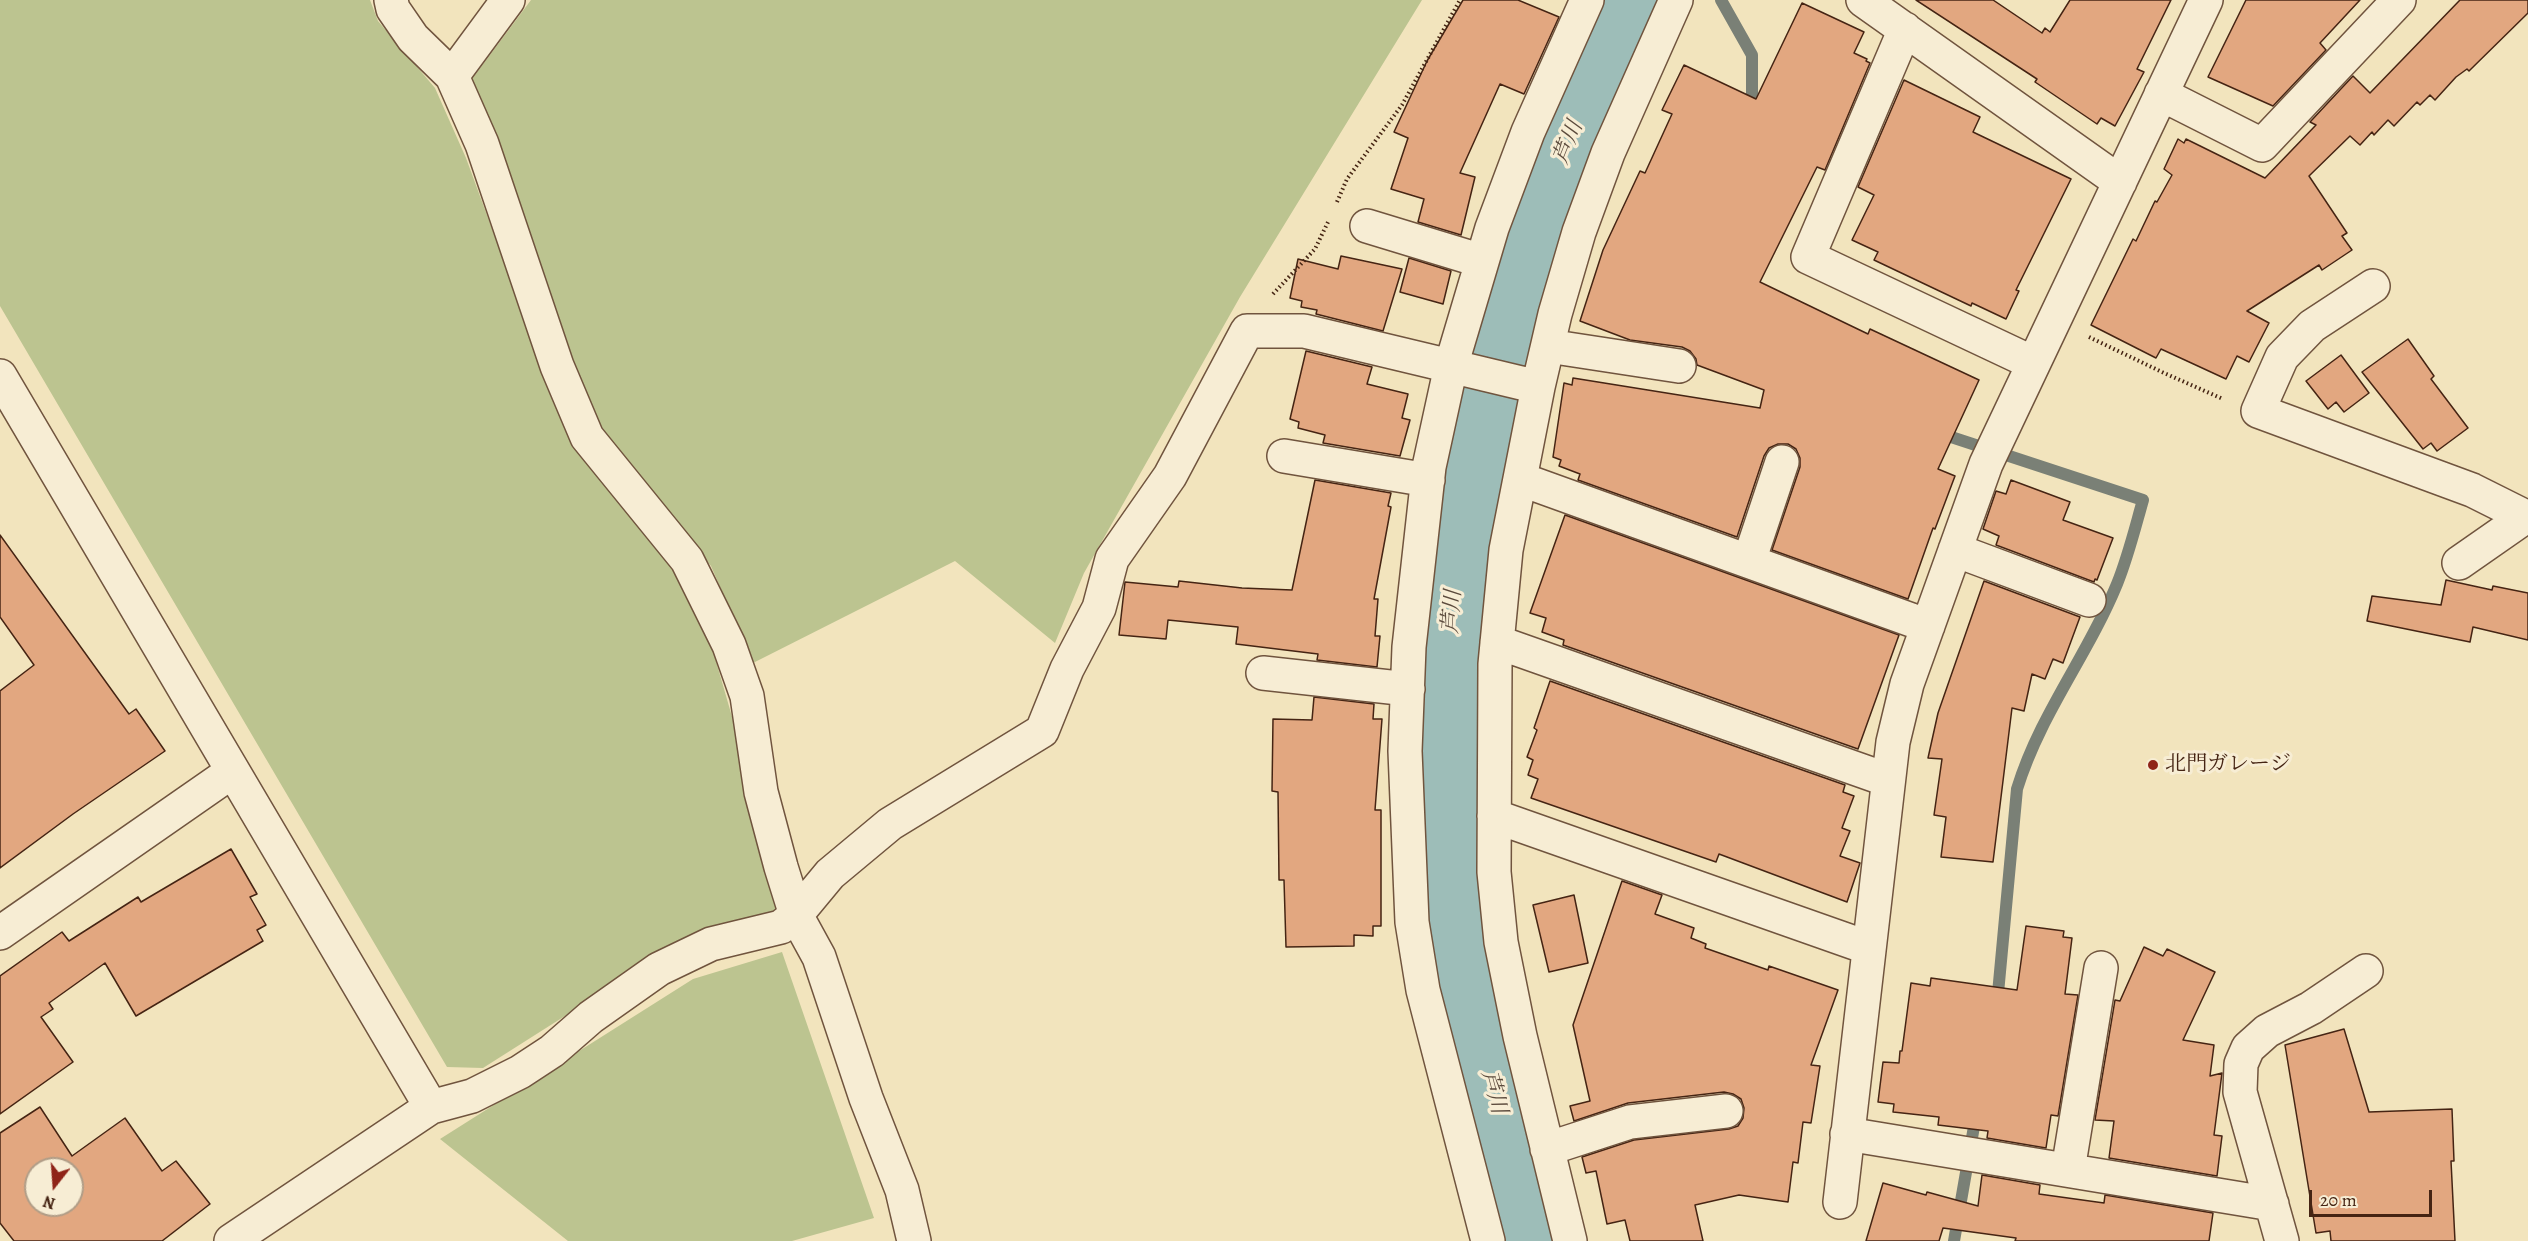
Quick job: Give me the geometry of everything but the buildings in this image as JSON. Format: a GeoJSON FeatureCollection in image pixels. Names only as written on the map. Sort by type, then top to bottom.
{"type":"FeatureCollection","features":[{"type":"Feature","properties":{"kind":"street"},"geometry":{"type":"LineString","coordinates":[[391,0],[393,9],[413,38],[452,76],[482,144],[556,366],[587,437],[687,560],[729,645],[747,696],[761,792],[796,915],[819,957],[866,1098],[902,1190],[914,1241]]}},
{"type":"Feature","properties":{"kind":"street"},"geometry":{"type":"LineString","coordinates":[[452,76],[508,0]]}},
{"type":"Feature","properties":{"kind":"street"},"geometry":{"type":"LineString","coordinates":[[1488,1241],[1423,990],[1412,922],[1405,751],[1410,635],[1428,480],[1451,366],[1492,228],[1528,132],[1587,0]]}},
{"type":"Feature","properties":{"kind":"street"},"geometry":{"type":"LineString","coordinates":[[1570,1241],[1520,1036],[1501,942],[1494,872],[1497,642],[1506,550],[1538,387],[1579,232],[1608,153],[1676,0]]}},
{"type":"Feature","properties":{"kind":"street"},"geometry":{"type":"LineString","coordinates":[[1863,0],[2120,182]]}},
{"type":"Feature","properties":{"kind":"street"},"geometry":{"type":"LineString","coordinates":[[1840,1202],[1888,780],[1893,742],[1907,684],[1986,464],[2206,0]]}},
{"type":"Feature","properties":{"kind":"street"},"geometry":{"type":"LineString","coordinates":[[2161,94],[2262,145],[2399,0]]}},
{"type":"Feature","properties":{"kind":"street"},"geometry":{"type":"LineString","coordinates":[[1905,29],[1808,257],[2033,363]]}},
{"type":"Feature","properties":{"kind":"street"},"geometry":{"type":"LineString","coordinates":[[1367,226],[1482,261]]}},
{"type":"Feature","properties":{"kind":"street"},"geometry":{"type":"LineString","coordinates":[[2373,286],[2312,326],[2282,357],[2258,411],[2472,490],[2527,517],[2459,563]]}},
{"type":"Feature","properties":{"kind":"street"},"geometry":{"type":"LineString","coordinates":[[231,1241],[431,1107],[472,1096],[520,1072],[552,1051],[591,1017],[659,969],[711,944],[781,927],[796,915],[830,874],[890,824],[1042,731],[1066,669],[1099,608],[1112,560],[1170,476],[1247,331],[1304,331],[1538,387]]}},
{"type":"Feature","properties":{"kind":"street"},"geometry":{"type":"LineString","coordinates":[[1548,346],[1679,366]]}},
{"type":"Feature","properties":{"kind":"street"},"geometry":{"type":"LineString","coordinates":[[0,376],[10,420],[233,771],[431,1107]]}},
{"type":"Feature","properties":{"kind":"street"},"geometry":{"type":"LineString","coordinates":[[1284,456],[1428,480]]}},
{"type":"Feature","properties":{"kind":"street"},"geometry":{"type":"LineString","coordinates":[[1749,561],[1782,462]]}},
{"type":"Feature","properties":{"kind":"street"},"geometry":{"type":"LineString","coordinates":[[1520,479],[1928,626]]}},
{"type":"Feature","properties":{"kind":"street"},"geometry":{"type":"LineString","coordinates":[[1955,550],[2089,600]]}},
{"type":"Feature","properties":{"kind":"street"},"geometry":{"type":"LineString","coordinates":[[1497,642],[1888,780]]}},
{"type":"Feature","properties":{"kind":"street"},"geometry":{"type":"LineString","coordinates":[[1263,674],[1408,689]]}},
{"type":"Feature","properties":{"kind":"street"},"geometry":{"type":"LineString","coordinates":[[0,933],[233,771]]}},
{"type":"Feature","properties":{"kind":"street"},"geometry":{"type":"LineString","coordinates":[[1494,816],[1869,948]]}},
{"type":"Feature","properties":{"kind":"street"},"geometry":{"type":"LineString","coordinates":[[2068,1170],[2101,968]]}},
{"type":"Feature","properties":{"kind":"street"},"geometry":{"type":"LineString","coordinates":[[2282,1241],[2240,1092],[2241,1064],[2248,1048],[2267,1031],[2311,1008],[2366,971]]}},
{"type":"Feature","properties":{"kind":"street"},"geometry":{"type":"LineString","coordinates":[[1547,1149],[1630,1122],[1726,1111]]}},
{"type":"Feature","properties":{"kind":"street"},"geometry":{"type":"LineString","coordinates":[[1847,1134],[2272,1204]]}},
{"type":"Feature","properties":{"kind":"path"},"geometry":{"type":"LineString","coordinates":[[1334,209],[1347,179],[1402,105],[1460,0]]}},
{"type":"Feature","properties":{"kind":"path"},"geometry":{"type":"LineString","coordinates":[[1247,331],[1278,286],[1316,249],[1329,219]]}},
{"type":"Feature","properties":{"kind":"path"},"geometry":{"type":"LineString","coordinates":[[2054,320],[2214,395]]}},
{"type":"Feature","properties":{"kind":"green space"},"geometry":{"type":"Polygon","coordinates":[[[0,0],[370,0],[378,21],[435,88],[466,158],[571,444],[660,549],[707,630],[784,897],[777,918],[711,927],[691,936],[483,1068],[447,1067],[0,306],[0,0]]]}},
{"type":"Feature","properties":{"kind":"green space"},"geometry":{"type":"Polygon","coordinates":[[[531,0],[1422,0],[1240,297],[1084,573],[1055,643],[955,561],[753,663],[711,566],[607,439],[582,388],[469,83],[531,0]]]}},
{"type":"Feature","properties":{"kind":"green space"},"geometry":{"type":"Polygon","coordinates":[[[782,952],[874,1218],[792,1241],[568,1241],[440,1139],[693,979],[782,952]]]}},
{"type":"Feature","properties":{"kind":"waterway","name":"芦川"},"geometry":{"type":"LineString","coordinates":[[1533,1241],[1448,923],[1444,735],[1456,576],[1473,444],[1528,242],[1627,0]]}},
{"type":"Feature","properties":{"kind":"waterway"},"geometry":{"type":"LineString","coordinates":[[1721,0],[1752,55],[1752,93],[1748,111]]}},
{"type":"Feature","properties":{"kind":"waterway"},"geometry":{"type":"LineString","coordinates":[[1939,433],[2143,500],[2117,584],[2038,735],[2017,789],[1997,1004]]}},
{"type":"Feature","properties":{"kind":"waterway"},"geometry":{"type":"LineString","coordinates":[[1954,1241],[1976,1115]]}},
{"type":"Feature","properties":{"kind":"place","name":"北門ガレージ"},"geometry":{"type":"Point","coordinates":[2153,765]}}]}
